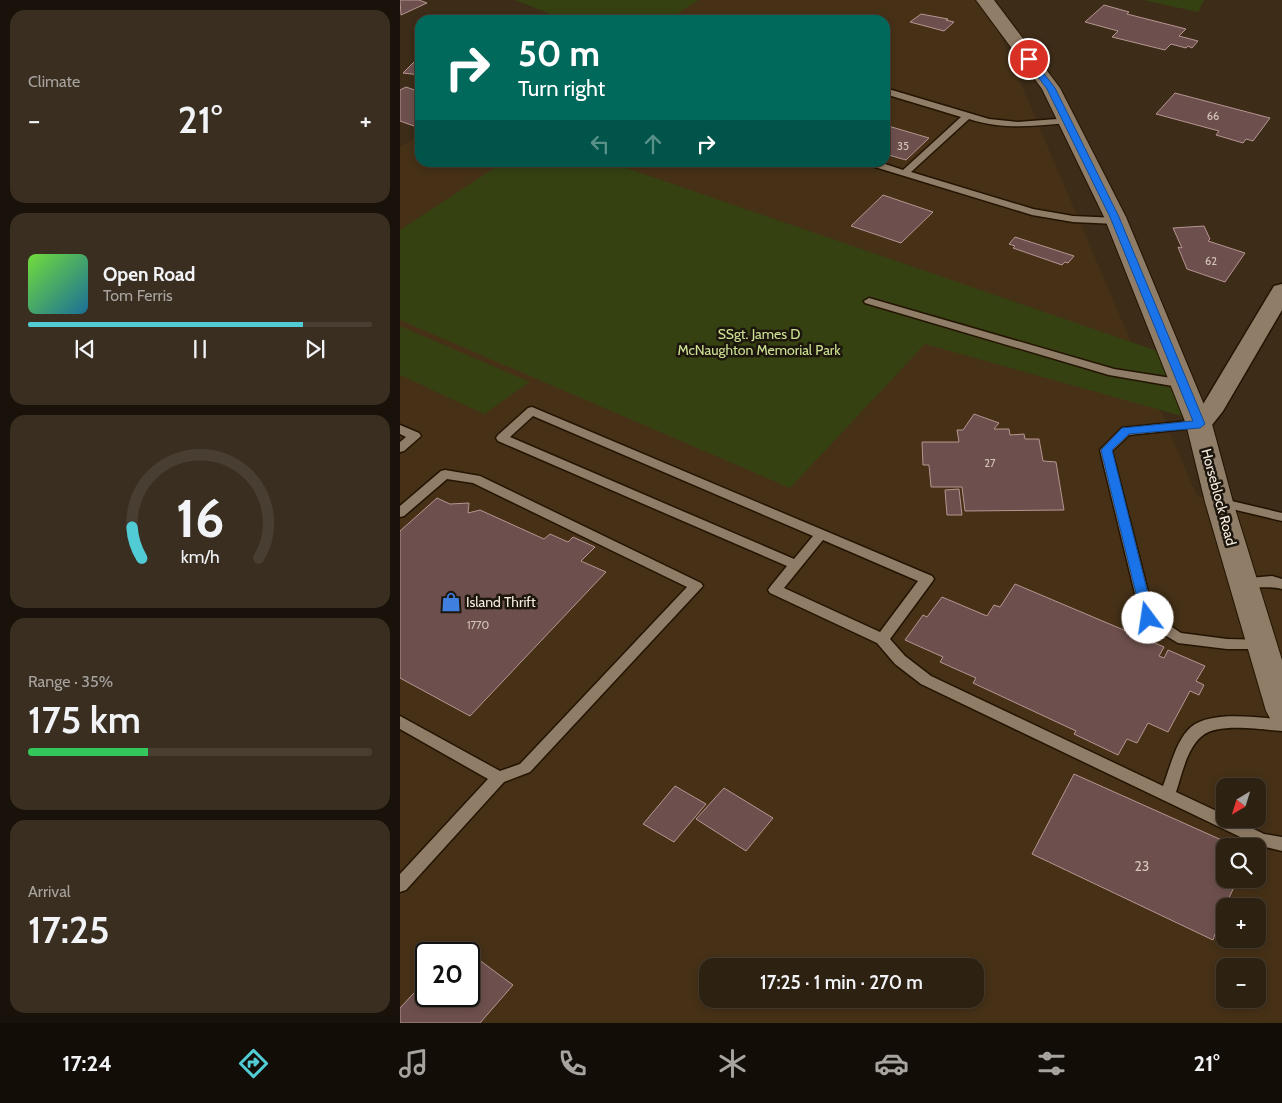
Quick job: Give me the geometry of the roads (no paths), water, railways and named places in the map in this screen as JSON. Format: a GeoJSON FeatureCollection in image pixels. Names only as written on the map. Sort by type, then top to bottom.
{"type":"FeatureCollection","features":[{"type":"Feature","properties":{"kind":"street","name":"Horseblock Road"},"geometry":{"type":"LineString","coordinates":[[985,0],[1051,88],[1117,222],[1200,424],[1218,502],[1282,712]]}},
{"type":"Feature","properties":{"kind":"street"},"geometry":{"type":"LineString","coordinates":[[1200,424],[1211,411],[1282,291]]}},
{"type":"Feature","properties":{"kind":"lane"},"geometry":{"type":"LineString","coordinates":[[890,93],[1004,125],[1067,120]]}},
{"type":"Feature","properties":{"kind":"lane"},"geometry":{"type":"LineString","coordinates":[[904,174],[968,116]]}},
{"type":"Feature","properties":{"kind":"lane"},"geometry":{"type":"LineString","coordinates":[[883,167],[1032,212],[1073,219],[1117,222]]}},
{"type":"Feature","properties":{"kind":"lane"},"geometry":{"type":"LineString","coordinates":[[869,301],[1113,372],[1184,384]]}},
{"type":"Feature","properties":{"kind":"lane"},"geometry":{"type":"LineString","coordinates":[[796,564],[502,438],[532,411],[927,579],[882,639]]}},
{"type":"Feature","properties":{"kind":"lane"},"geometry":{"type":"LineString","coordinates":[[1200,424],[1126,431],[1106,450],[1148,618],[1178,638],[1227,644],[1262,644]]}},
{"type":"Feature","properties":{"kind":"lane"},"geometry":{"type":"LineString","coordinates":[[400,429],[415,436],[400,448]]}},
{"type":"Feature","properties":{"kind":"lane"},"geometry":{"type":"LineString","coordinates":[[400,513],[445,474],[476,479],[696,586],[525,768],[498,778],[400,885]]}},
{"type":"Feature","properties":{"kind":"lane"},"geometry":{"type":"LineString","coordinates":[[1218,502],[1282,517]]}},
{"type":"Feature","properties":{"kind":"lane"},"geometry":{"type":"LineString","coordinates":[[822,533],[775,590],[882,639],[900,660],[926,680],[1262,840],[1282,844]]}},
{"type":"Feature","properties":{"kind":"lane"},"geometry":{"type":"LineString","coordinates":[[1243,582],[1272,581],[1282,584]]}},
{"type":"Feature","properties":{"kind":"lane"},"geometry":{"type":"LineString","coordinates":[[400,722],[498,778]]}},
{"type":"Feature","properties":{"kind":"lane"},"geometry":{"type":"LineString","coordinates":[[1167,795],[1189,741],[1198,730],[1214,723],[1282,725]]}},
{"type":"Feature","properties":{"kind":"place","name":"Island Thrift"},"geometry":{"type":"Point","coordinates":[451,602]}},
{"type":"Feature","properties":{"kind":"park label","name":"SSgt. James D McNaughton Memorial Park"},"geometry":{"type":"Point","coordinates":[759,342]}}]}
